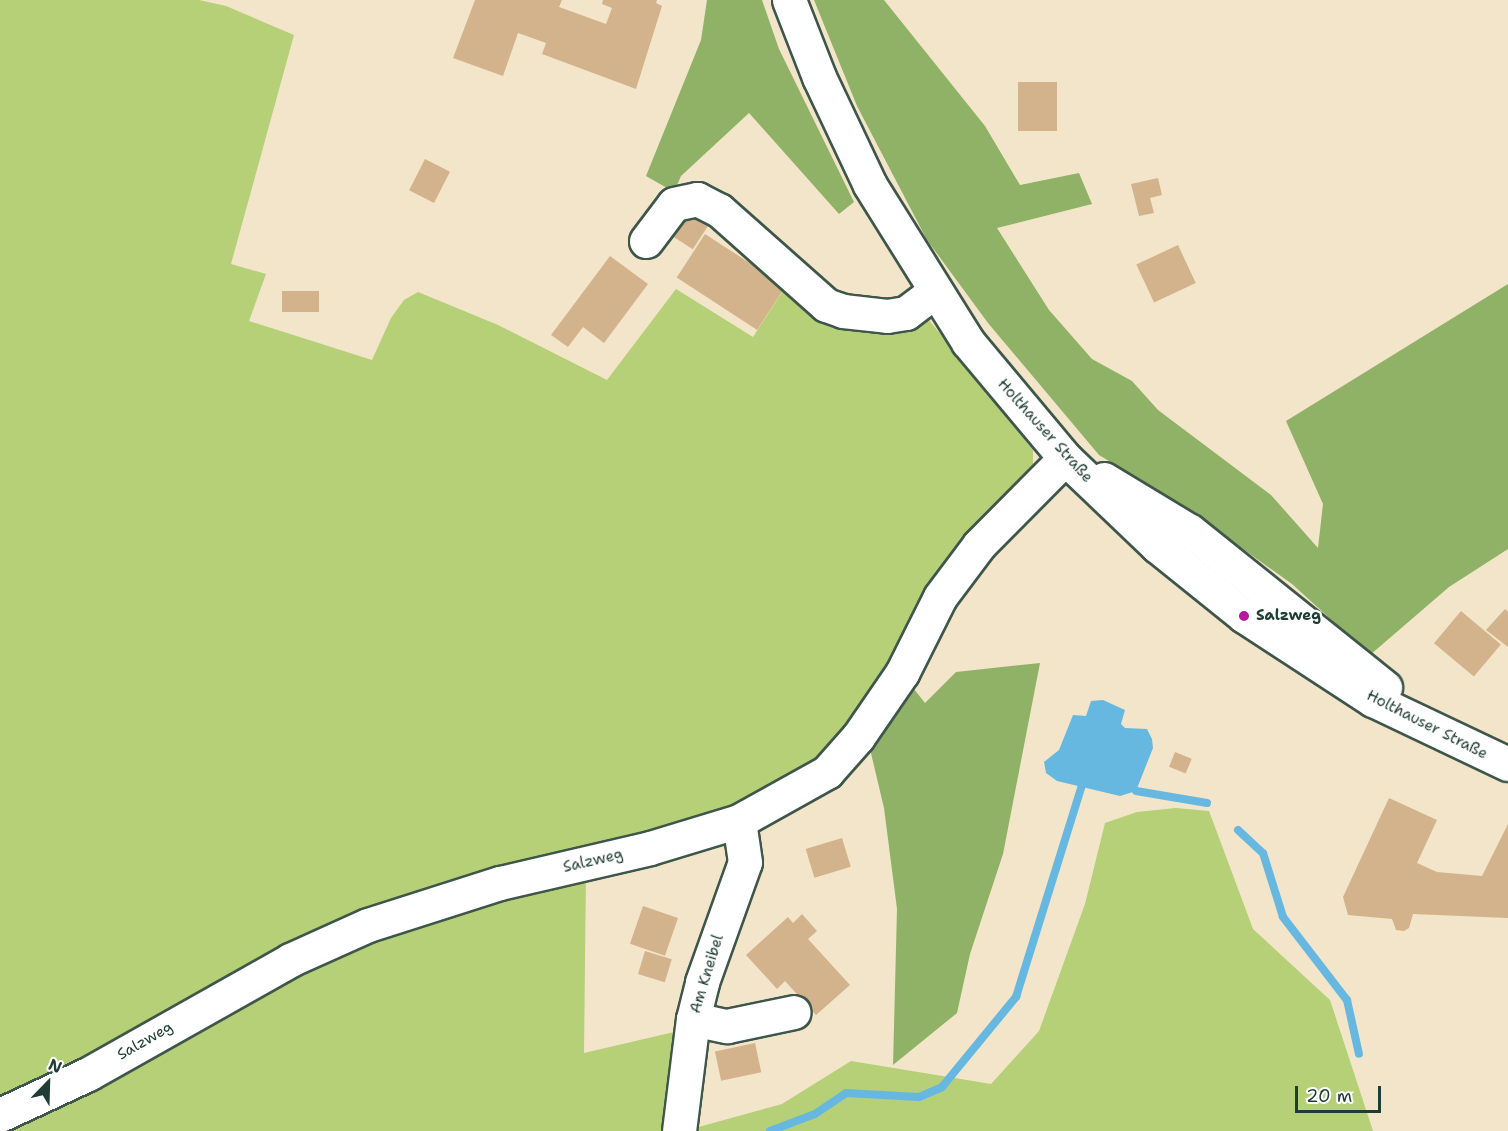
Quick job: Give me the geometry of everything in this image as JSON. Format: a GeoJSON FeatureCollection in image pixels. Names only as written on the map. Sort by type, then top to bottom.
{"type":"FeatureCollection","features":[{"type":"Feature","properties":{"kind":"street","name":"Holthauser Straße"},"geometry":{"type":"LineString","coordinates":[[789,0],[819,77],[870,186],[934,292],[968,342],[1065,458],[1157,546],[1244,616],[1373,699],[1436,733],[1508,764]]}},
{"type":"Feature","properties":{"kind":"street"},"geometry":{"type":"LineString","coordinates":[[646,241],[674,204],[697,199],[719,210],[811,292],[835,308],[887,316],[906,313],[934,292]]}},
{"type":"Feature","properties":{"kind":"street","name":"Salzweg"},"geometry":{"type":"LineString","coordinates":[[0,1115],[88,1074],[290,960],[368,925],[500,883],[650,848],[739,821],[827,772],[858,737],[902,673],[940,597],[979,545],[1065,458]]}},
{"type":"Feature","properties":{"kind":"street","name":"Am Kneibel"},"geometry":{"type":"LineString","coordinates":[[679,1131],[693,1019],[716,940],[745,862],[739,821]]}},
{"type":"Feature","properties":{"kind":"street"},"geometry":{"type":"LineString","coordinates":[[693,1019],[728,1026],[794,1012]]}},
{"type":"Feature","properties":{"kind":"green space"},"geometry":{"type":"Polygon","coordinates":[[[0,0],[199,0],[226,6],[294,35],[231,264],[266,274],[249,321],[372,360],[391,318],[404,300],[418,292],[498,325],[607,380],[676,289],[753,337],[786,286],[925,315],[1033,450],[1033,465],[856,723],[814,764],[733,807],[451,887],[0,1105],[0,0]]]}},
{"type":"Feature","properties":{"kind":"green space"},"geometry":{"type":"Polygon","coordinates":[[[707,0],[762,0],[779,49],[854,202],[839,214],[749,113],[681,176],[674,192],[646,176],[701,40],[707,0]]]}},
{"type":"Feature","properties":{"kind":"green space"},"geometry":{"type":"Polygon","coordinates":[[[814,0],[884,0],[985,126],[1020,185],[1079,173],[1092,204],[997,228],[1049,310],[1092,359],[1132,381],[1158,410],[1271,495],[1318,548],[1323,504],[1286,421],[1508,284],[1508,549],[1449,587],[1370,655],[1292,584],[1180,504],[1099,455],[988,323],[927,240],[857,106],[814,0]]]}},
{"type":"Feature","properties":{"kind":"green space"},"geometry":{"type":"Polygon","coordinates":[[[1040,663],[1003,854],[970,954],[957,1013],[893,1065],[897,909],[884,808],[870,749],[910,684],[925,703],[956,672],[1040,663]]]}},
{"type":"Feature","properties":{"kind":"green space"},"geometry":{"type":"Polygon","coordinates":[[[1176,808],[1209,811],[1253,929],[1330,1000],[1373,1131],[684,1131],[782,1104],[851,1061],[991,1084],[1039,1031],[1085,904],[1105,823],[1137,812],[1176,808]]]}},
{"type":"Feature","properties":{"kind":"green space"},"geometry":{"type":"Polygon","coordinates":[[[586,873],[584,1053],[687,1029],[671,1131],[0,1131],[374,936],[586,873]]]}},
{"type":"Feature","properties":{"kind":"water"},"geometry":{"type":"Polygon","coordinates":[[[1103,700],[1125,710],[1121,724],[1125,728],[1147,729],[1152,739],[1153,748],[1136,791],[1120,796],[1057,781],[1046,773],[1044,762],[1059,750],[1073,715],[1086,716],[1091,701],[1103,700]]]}},
{"type":"Feature","properties":{"kind":"building"},"geometry":{"type":"Polygon","coordinates":[[[475,0],[562,0],[559,7],[606,24],[612,8],[602,4],[603,0],[657,0],[656,3],[662,6],[636,89],[542,54],[546,43],[518,33],[503,76],[453,58],[475,0]]]}},
{"type":"Feature","properties":{"kind":"building"},"geometry":{"type":"Polygon","coordinates":[[[1018,82],[1057,82],[1057,131],[1018,131],[1018,82]]]}},
{"type":"Feature","properties":{"kind":"building"},"geometry":{"type":"Polygon","coordinates":[[[425,159],[450,172],[434,203],[409,190],[425,159]]]}},
{"type":"Feature","properties":{"kind":"building"},"geometry":{"type":"Polygon","coordinates":[[[1158,178],[1162,195],[1150,198],[1154,213],[1139,216],[1131,184],[1158,178]]]}},
{"type":"Feature","properties":{"kind":"building"},"geometry":{"type":"Polygon","coordinates":[[[682,209],[708,226],[693,249],[667,232],[682,209]]]}},
{"type":"Feature","properties":{"kind":"building"},"geometry":{"type":"Polygon","coordinates":[[[705,234],[786,286],[757,330],[677,278],[705,234]]]}},
{"type":"Feature","properties":{"kind":"building"},"geometry":{"type":"Polygon","coordinates":[[[1178,245],[1196,283],[1154,303],[1136,264],[1178,245]]]}},
{"type":"Feature","properties":{"kind":"building"},"geometry":{"type":"Polygon","coordinates":[[[610,256],[648,284],[604,343],[583,327],[568,347],[551,335],[610,256]]]}},
{"type":"Feature","properties":{"kind":"building"},"geometry":{"type":"Polygon","coordinates":[[[282,291],[319,291],[319,312],[282,312],[282,291]]]}},
{"type":"Feature","properties":{"kind":"building"},"geometry":{"type":"Polygon","coordinates":[[[1505,609],[1508,612],[1508,647],[1486,630],[1505,609]]]}},
{"type":"Feature","properties":{"kind":"building"},"geometry":{"type":"Polygon","coordinates":[[[1461,611],[1501,644],[1474,677],[1434,643],[1461,611]]]}},
{"type":"Feature","properties":{"kind":"building"},"geometry":{"type":"Polygon","coordinates":[[[1175,752],[1192,759],[1186,774],[1169,767],[1175,752]]]}},
{"type":"Feature","properties":{"kind":"building"},"geometry":{"type":"Polygon","coordinates":[[[1389,798],[1437,820],[1417,863],[1437,872],[1482,876],[1508,824],[1508,918],[1413,914],[1409,928],[1404,931],[1396,930],[1392,919],[1348,915],[1343,897],[1389,798]]]}},
{"type":"Feature","properties":{"kind":"building"},"geometry":{"type":"Polygon","coordinates":[[[842,838],[851,867],[814,878],[806,849],[842,838]]]}},
{"type":"Feature","properties":{"kind":"building"},"geometry":{"type":"Polygon","coordinates":[[[643,906],[678,918],[665,956],[630,944],[643,906]]]}},
{"type":"Feature","properties":{"kind":"building"},"geometry":{"type":"Polygon","coordinates":[[[802,914],[817,931],[808,939],[850,985],[816,1015],[785,981],[777,989],[746,955],[788,917],[793,923],[802,914]]]}},
{"type":"Feature","properties":{"kind":"building"},"geometry":{"type":"Polygon","coordinates":[[[645,951],[672,959],[665,982],[638,974],[645,951]]]}},
{"type":"Feature","properties":{"kind":"building"},"geometry":{"type":"Polygon","coordinates":[[[755,1043],[761,1072],[721,1081],[715,1052],[755,1043]]]}},
{"type":"Feature","properties":{"kind":"waterway"},"geometry":{"type":"LineString","coordinates":[[770,1131],[815,1114],[846,1093],[919,1097],[942,1087],[1016,997],[1081,788]]}},
{"type":"Feature","properties":{"kind":"waterway"},"geometry":{"type":"LineString","coordinates":[[1136,791],[1207,803]]}},
{"type":"Feature","properties":{"kind":"waterway"},"geometry":{"type":"LineString","coordinates":[[1238,830],[1263,853],[1283,917],[1347,1000],[1359,1054]]}},
{"type":"Feature","properties":{"kind":"place","name":"Salzweg"},"geometry":{"type":"Point","coordinates":[1244,616]}}]}
